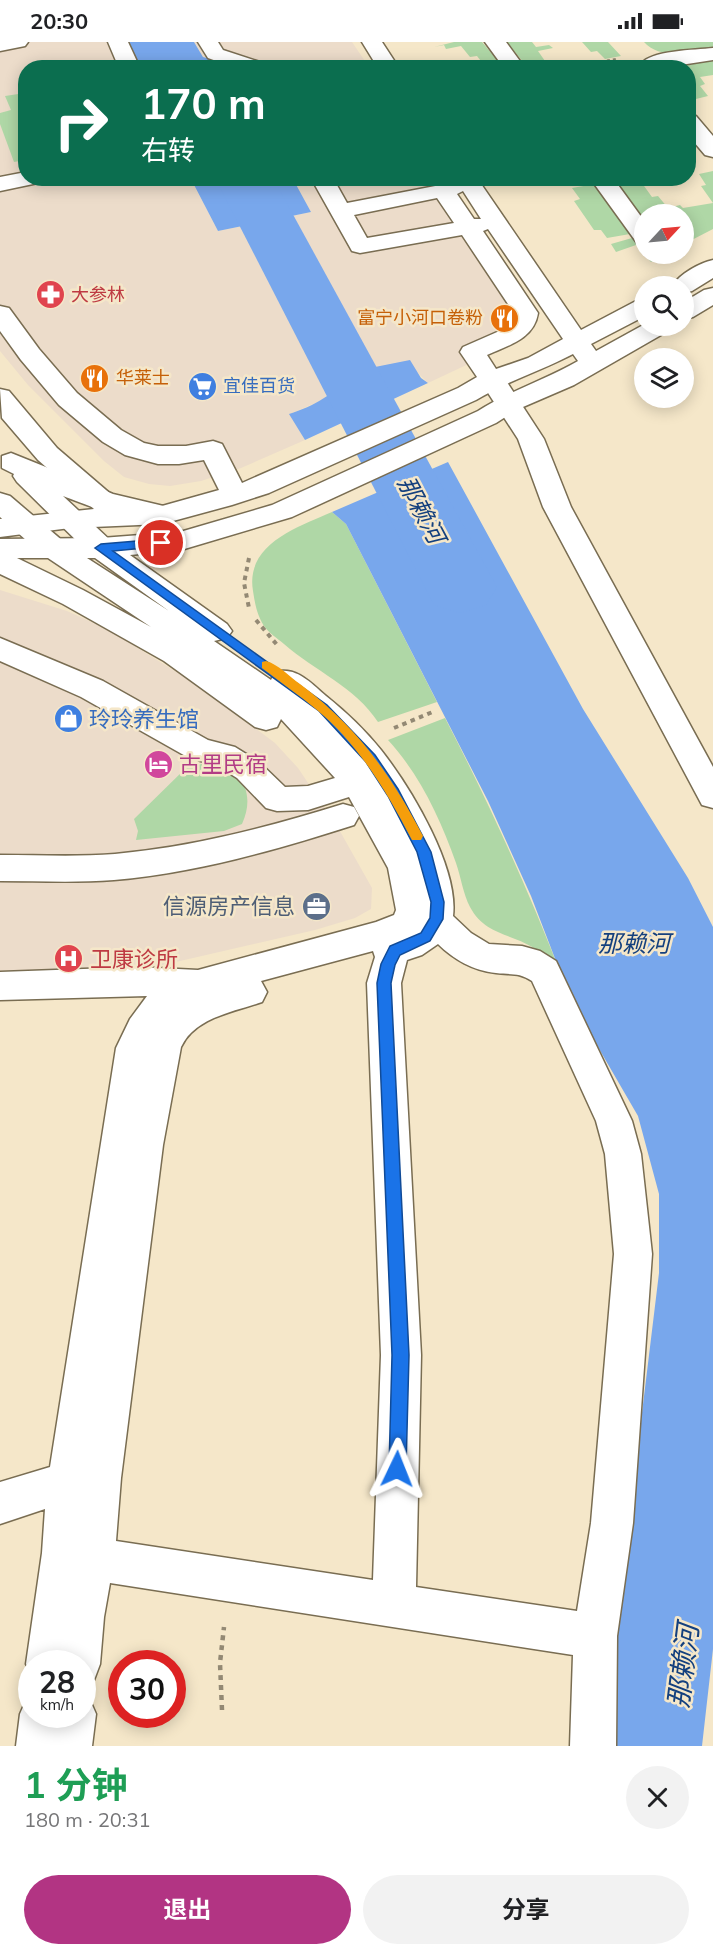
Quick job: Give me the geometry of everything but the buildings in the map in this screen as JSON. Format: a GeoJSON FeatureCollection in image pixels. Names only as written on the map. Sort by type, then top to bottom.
{"type":"FeatureCollection","features":[{"type":"Feature","properties":{"kind":"street"},"geometry":{"type":"LineString","coordinates":[[118,42],[126,60]]}},
{"type":"Feature","properties":{"kind":"street"},"geometry":{"type":"LineString","coordinates":[[207,42],[215,54],[234,60]]}},
{"type":"Feature","properties":{"kind":"street"},"geometry":{"type":"LineString","coordinates":[[372,42],[384,60]]}},
{"type":"Feature","properties":{"kind":"street"},"geometry":{"type":"LineString","coordinates":[[495,42],[509,60]]}},
{"type":"Feature","properties":{"kind":"street"},"geometry":{"type":"LineString","coordinates":[[666,60],[713,54]]}},
{"type":"Feature","properties":{"kind":"street"},"geometry":{"type":"LineString","coordinates":[[696,130],[713,150]]}},
{"type":"Feature","properties":{"kind":"street"},"geometry":{"type":"LineString","coordinates":[[0,184],[18,180]]}},
{"type":"Feature","properties":{"kind":"street"},"geometry":{"type":"LineString","coordinates":[[326,186],[360,246],[474,226]]}},
{"type":"Feature","properties":{"kind":"street"},"geometry":{"type":"LineString","coordinates":[[340,211],[455,186]]}},
{"type":"Feature","properties":{"kind":"street"},"geometry":{"type":"LineString","coordinates":[[455,186],[474,226],[526,313],[524,326],[513,334],[472,352],[489,375],[497,410],[531,439],[557,507],[713,796]]}},
{"type":"Feature","properties":{"kind":"street"},"geometry":{"type":"LineString","coordinates":[[455,186],[592,364]]}},
{"type":"Feature","properties":{"kind":"street"},"geometry":{"type":"LineString","coordinates":[[607,186],[634,223]]}},
{"type":"Feature","properties":{"kind":"street"},"geometry":{"type":"LineString","coordinates":[[694,279],[713,267]]}},
{"type":"Feature","properties":{"kind":"street"},"geometry":{"type":"LineString","coordinates":[[694,306],[713,295]]}},
{"type":"Feature","properties":{"kind":"street"},"geometry":{"type":"LineString","coordinates":[[0,528],[70,519],[162,515],[259,487],[467,394],[489,375],[537,363],[634,312]]}},
{"type":"Feature","properties":{"kind":"street"},"geometry":{"type":"LineString","coordinates":[[0,313],[78,410],[101,428],[125,444],[156,455],[185,456],[213,450],[229,485]]}},
{"type":"Feature","properties":{"kind":"street"},"geometry":{"type":"LineString","coordinates":[[0,549],[101,548],[181,541],[282,511],[566,379],[641,336]]}},
{"type":"Feature","properties":{"kind":"street"},"geometry":{"type":"LineString","coordinates":[[0,396],[16,420],[41,449],[67,474],[103,502]]}},
{"type":"Feature","properties":{"kind":"street"},"geometry":{"type":"LineString","coordinates":[[5,457],[103,502],[162,515]]}},
{"type":"Feature","properties":{"kind":"street"},"geometry":{"type":"LineString","coordinates":[[5,457],[101,548],[314,701],[370,758],[408,819],[424,852],[437,902],[436,919],[426,937],[395,951],[206,1004],[171,1030],[163,1047],[145,1145],[100,1478],[93,1559],[82,1617],[79,1650]]}},
{"type":"Feature","properties":{"kind":"street"},"geometry":{"type":"LineString","coordinates":[[0,502],[54,549],[240,672],[297,715],[356,780],[378,816],[404,867],[413,910],[406,925],[336,948],[196,983],[166,998],[153,1011],[141,1029],[135,1048],[90,1331],[68,1485],[63,1553],[50,1650]]}},
{"type":"Feature","properties":{"kind":"street"},"geometry":{"type":"LineString","coordinates":[[0,562],[82,602],[174,653],[275,726],[315,761],[340,802],[386,864],[393,867],[404,867]]}},
{"type":"Feature","properties":{"kind":"street"},"geometry":{"type":"LineString","coordinates":[[0,650],[92,689],[200,750],[224,756],[248,770],[277,799],[300,800],[327,794],[340,802]]}},
{"type":"Feature","properties":{"kind":"street"},"geometry":{"type":"LineString","coordinates":[[0,868],[84,869],[204,853],[260,840],[340,802]]}},
{"type":"Feature","properties":{"kind":"street"},"geometry":{"type":"LineString","coordinates":[[436,919],[456,943],[491,958],[516,957],[534,963],[543,971],[606,1103],[623,1154],[633,1254],[612,1522],[595,1636],[593,1746]]}},
{"type":"Feature","properties":{"kind":"street"},"geometry":{"type":"LineString","coordinates":[[394,1606],[400,1355],[384,983],[388,964],[395,951]]}},
{"type":"Feature","properties":{"kind":"street"},"geometry":{"type":"LineString","coordinates":[[0,986],[139,981],[196,983]]}},
{"type":"Feature","properties":{"kind":"street"},"geometry":{"type":"LineString","coordinates":[[0,1503],[40,1489],[68,1485]]}},
{"type":"Feature","properties":{"kind":"street"},"geometry":{"type":"LineString","coordinates":[[93,1559],[595,1636]]}},
{"type":"Feature","properties":{"kind":"street"},"geometry":{"type":"LineString","coordinates":[[39,1746],[41,1728]]}},
{"type":"Feature","properties":{"kind":"street"},"geometry":{"type":"LineString","coordinates":[[69,1746],[71,1728]]}},
{"type":"Feature","properties":{"kind":"path"},"geometry":{"type":"LineString","coordinates":[[251,554],[246,565],[244,580],[248,605],[265,634],[285,653]]}},
{"type":"Feature","properties":{"kind":"path"},"geometry":{"type":"LineString","coordinates":[[222,1710],[220,1663],[231,1580]]}},
{"type":"Feature","properties":{"kind":"shaded area"},"geometry":{"type":"Polygon","coordinates":[[[0,42],[124,42],[133,60],[18,60],[18,186],[195,186],[218,231],[311,212],[297,186],[448,186],[532,310],[535,320],[532,331],[526,337],[428,383],[415,370],[350,372],[344,382],[320,401],[290,414],[305,440],[241,468],[201,481],[170,486],[149,484],[124,477],[104,461],[28,385],[0,351],[0,42]]]}},
{"type":"Feature","properties":{"kind":"shaded area"},"geometry":{"type":"Polygon","coordinates":[[[194,42],[352,42],[364,60],[214,60],[203,57],[194,42]]]}},
{"type":"Feature","properties":{"kind":"shaded area"},"geometry":{"type":"Polygon","coordinates":[[[0,590],[67,611],[107,629],[199,686],[275,743],[298,768],[337,826],[372,888],[371,909],[355,918],[315,930],[128,973],[0,978],[0,590]]]}},
{"type":"Feature","properties":{"kind":"green space"},"geometry":{"type":"Polygon","coordinates":[[[454,42],[482,42],[497,60],[480,60],[477,56],[470,57],[461,46],[446,49],[444,45],[434,47],[454,42]]]}},
{"type":"Feature","properties":{"kind":"green space"},"geometry":{"type":"Polygon","coordinates":[[[507,42],[532,42],[536,47],[549,45],[553,48],[538,51],[544,60],[521,60],[507,42]]]}},
{"type":"Feature","properties":{"kind":"green space"},"geometry":{"type":"Polygon","coordinates":[[[582,42],[608,42],[621,56],[605,59],[597,51],[591,52],[582,42]]]}},
{"type":"Feature","properties":{"kind":"green space"},"geometry":{"type":"Polygon","coordinates":[[[644,42],[713,42],[713,50],[667,53],[650,48],[644,42]]]}},
{"type":"Feature","properties":{"kind":"green space"},"geometry":{"type":"Polygon","coordinates":[[[713,57],[713,75],[700,77],[705,84],[700,86],[708,96],[696,99],[696,62],[713,57]]]}},
{"type":"Feature","properties":{"kind":"green space"},"geometry":{"type":"Polygon","coordinates":[[[18,94],[18,161],[14,162],[0,124],[0,113],[11,110],[5,96],[18,94]]]}},
{"type":"Feature","properties":{"kind":"green space"},"geometry":{"type":"Polygon","coordinates":[[[713,171],[713,203],[701,186],[706,185],[699,174],[713,171]]]}},
{"type":"Feature","properties":{"kind":"green space"},"geometry":{"type":"Polygon","coordinates":[[[596,186],[630,234],[607,238],[601,230],[594,230],[574,201],[580,199],[572,188],[596,186]]]}},
{"type":"Feature","properties":{"kind":"green space"},"geometry":{"type":"Polygon","coordinates":[[[618,186],[644,186],[652,197],[658,196],[665,204],[634,204],[634,208],[618,186]]]}},
{"type":"Feature","properties":{"kind":"green space"},"geometry":{"type":"Polygon","coordinates":[[[713,203],[713,229],[694,239],[694,206],[713,203]]]}},
{"type":"Feature","properties":{"kind":"green space"},"geometry":{"type":"Polygon","coordinates":[[[632,238],[634,240],[634,246],[616,252],[611,244],[632,238]]]}},
{"type":"Feature","properties":{"kind":"green space"},"geometry":{"type":"Polygon","coordinates":[[[332,512],[346,524],[437,702],[378,722],[358,699],[296,654],[266,629],[262,622],[253,591],[253,575],[257,561],[266,549],[290,531],[332,512]]]}},
{"type":"Feature","properties":{"kind":"green space"},"geometry":{"type":"Polygon","coordinates":[[[445,718],[508,849],[564,982],[547,959],[534,948],[491,928],[476,916],[468,902],[450,846],[428,798],[410,768],[388,740],[445,718]]]}},
{"type":"Feature","properties":{"kind":"green space"},"geometry":{"type":"Polygon","coordinates":[[[209,763],[230,770],[243,784],[247,802],[242,824],[224,831],[136,840],[138,831],[134,819],[188,766],[209,763]]]}},
{"type":"Feature","properties":{"kind":"water"},"geometry":{"type":"Polygon","coordinates":[[[124,42],[194,42],[203,57],[214,60],[133,60],[124,42]]]}},
{"type":"Feature","properties":{"kind":"water"},"geometry":{"type":"Polygon","coordinates":[[[195,186],[297,186],[311,212],[218,231],[195,186]]]}},
{"type":"Feature","properties":{"kind":"water"},"geometry":{"type":"Polygon","coordinates":[[[410,360],[421,378],[428,383],[305,440],[289,414],[324,398],[338,387],[350,372],[410,360]]]}},
{"type":"Feature","properties":{"kind":"water","name":"那赖河"},"geometry":{"type":"Polygon","coordinates":[[[448,462],[583,709],[688,878],[713,927],[713,1649],[702,1746],[614,1746],[613,1651],[659,1273],[659,1194],[638,1116],[591,1035],[564,982],[531,896],[488,801],[346,524],[332,512],[448,462]]]}},
{"type":"Feature","properties":{"kind":"waterway","name":"那赖河"},"geometry":{"type":"LineString","coordinates":[[248,186],[460,587]]}},
{"type":"Feature","properties":{"kind":"slow traffic"},"geometry":{"type":"LineString","coordinates":[[266,665],[323,708],[370,758],[417,836]]}},
{"type":"Feature","properties":{"kind":"place","name":"大参林"},"geometry":{"type":"Point","coordinates":[50,295]}},
{"type":"Feature","properties":{"kind":"place","name":"富宁小河口卷粉"},"geometry":{"type":"Point","coordinates":[504,318]}},
{"type":"Feature","properties":{"kind":"place","name":"华莱士"},"geometry":{"type":"Point","coordinates":[95,378]}},
{"type":"Feature","properties":{"kind":"place","name":"宜佳百货"},"geometry":{"type":"Point","coordinates":[202,386]}},
{"type":"Feature","properties":{"kind":"place","name":"玲玲养生馆"},"geometry":{"type":"Point","coordinates":[68,719]}},
{"type":"Feature","properties":{"kind":"place","name":"古里民宿"},"geometry":{"type":"Point","coordinates":[158,764]}},
{"type":"Feature","properties":{"kind":"place","name":"信源房产信息"},"geometry":{"type":"Point","coordinates":[316,906]}},
{"type":"Feature","properties":{"kind":"place","name":"卫康诊所"},"geometry":{"type":"Point","coordinates":[69,959]}},
{"type":"Feature","properties":{"kind":"route"},"geometry":{"type":"LineString","coordinates":[[161,543],[101,548],[323,708],[370,758],[393,793],[424,852],[434,888],[437,902],[436,919],[426,937],[395,951],[388,964],[384,983],[400,1355],[397,1469]]}}]}
